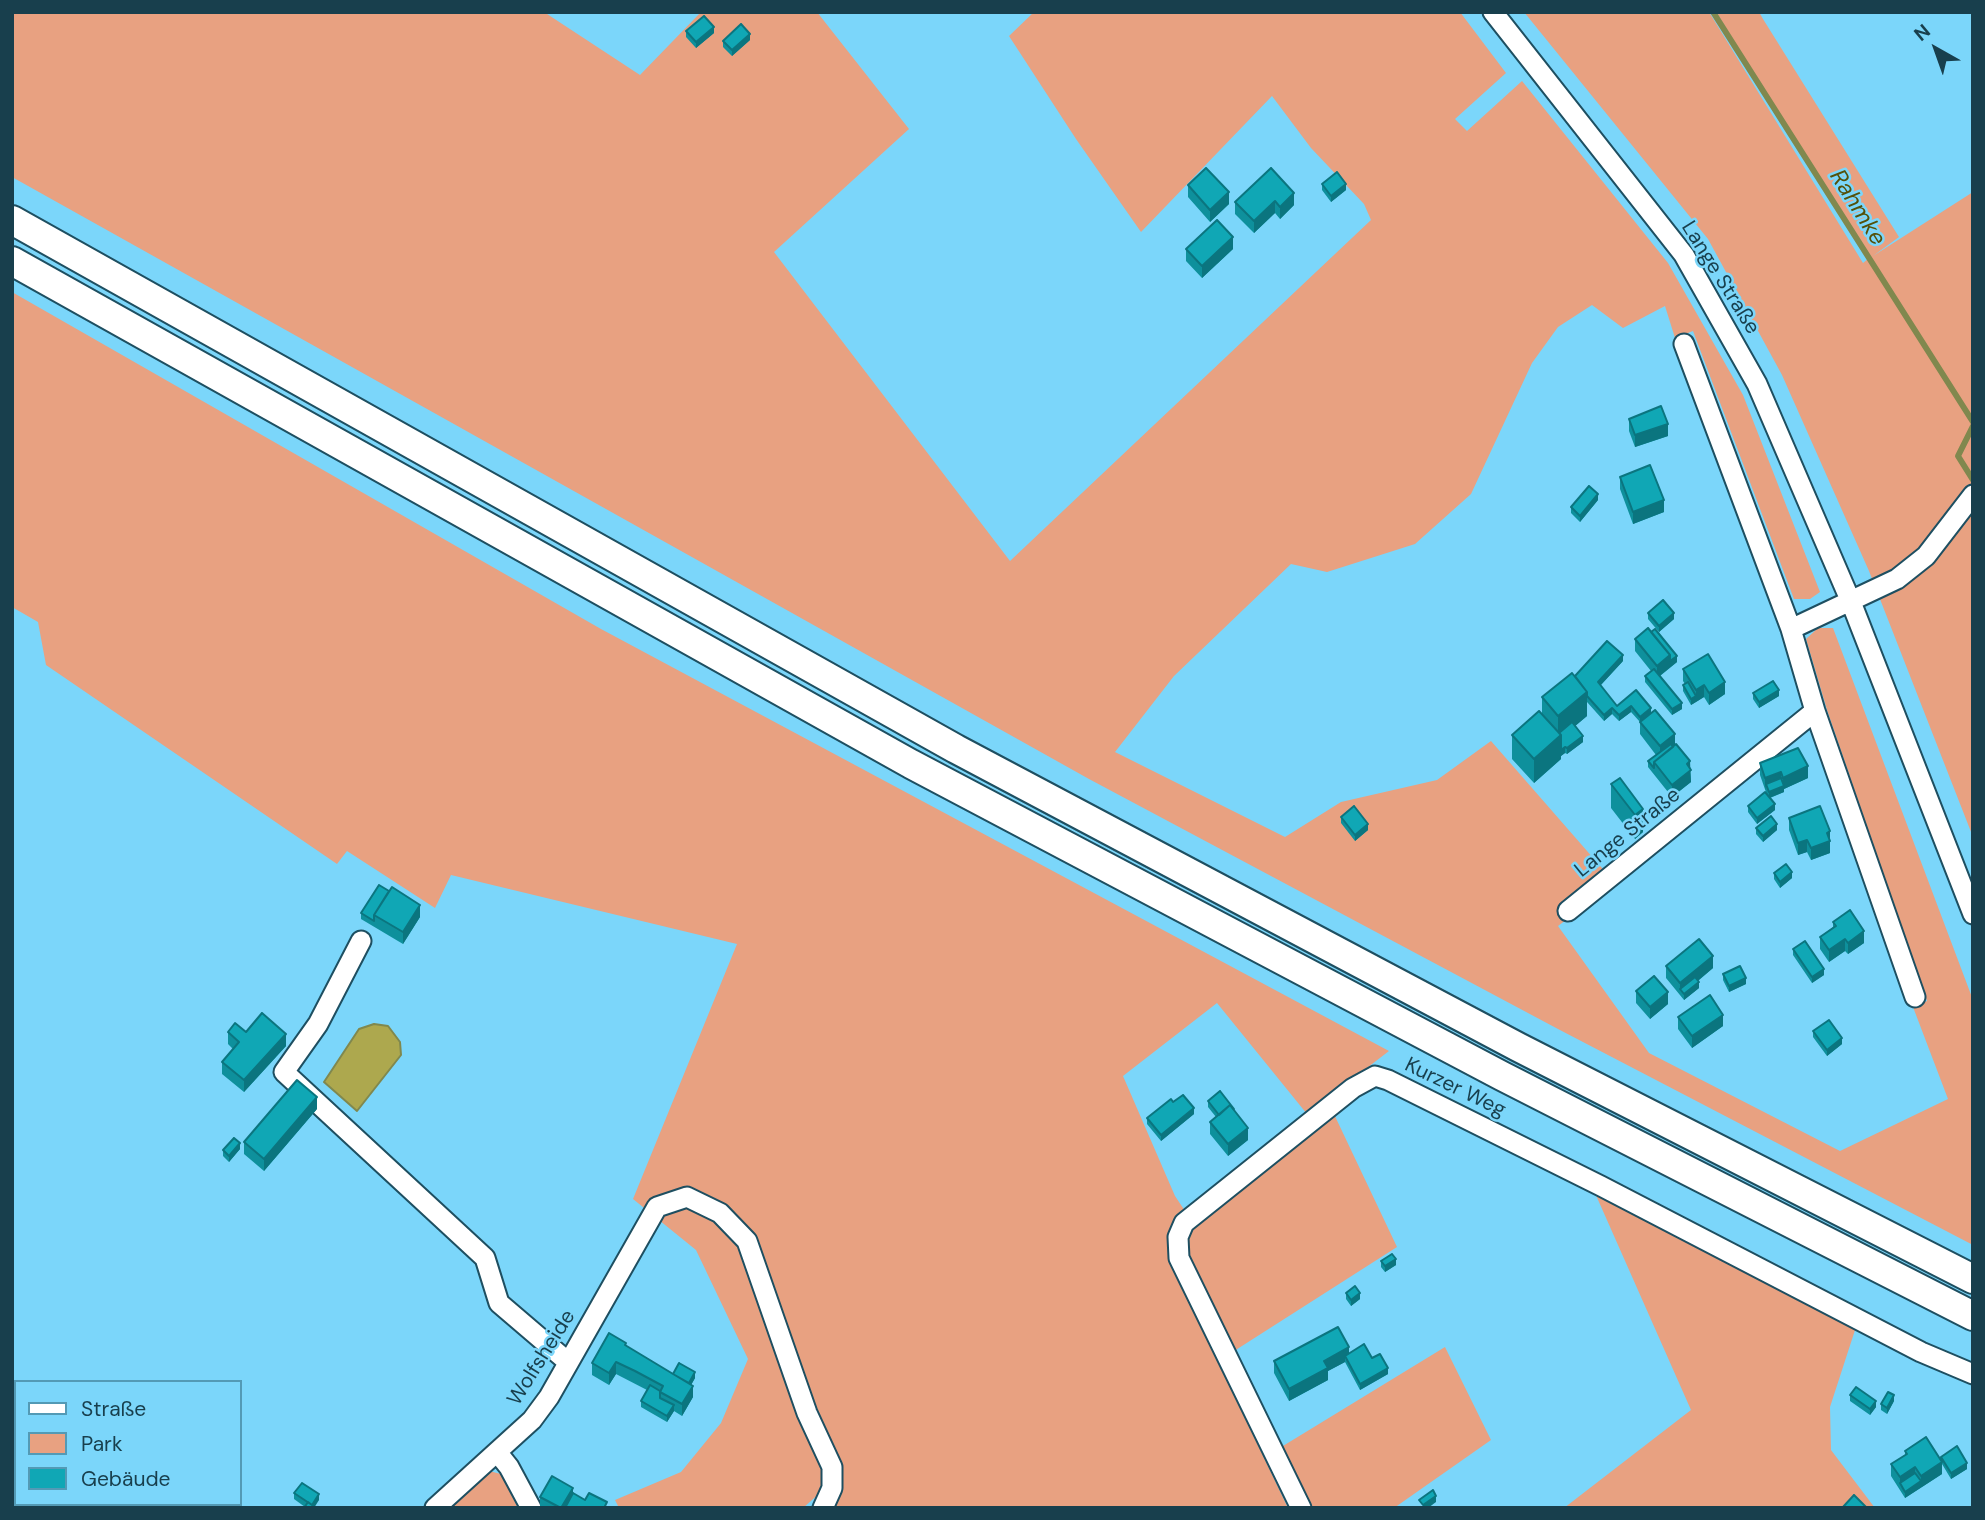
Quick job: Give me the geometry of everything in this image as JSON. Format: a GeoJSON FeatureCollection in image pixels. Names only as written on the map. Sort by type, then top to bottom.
{"type":"FeatureCollection","features":[{"type":"Feature","properties":{"kind":"highway"},"geometry":{"type":"LineString","coordinates":[[12,220],[967,755],[1530,1053],[1973,1279]]}},
{"type":"Feature","properties":{"kind":"highway"},"geometry":{"type":"LineString","coordinates":[[12,261],[911,764],[1502,1076],[1973,1316]]}},
{"type":"Feature","properties":{"kind":"street","name":"Lange Straße"},"geometry":{"type":"LineString","coordinates":[[1493,12],[1684,255],[1757,384],[1851,602],[1973,914]]}},
{"type":"Feature","properties":{"kind":"street"},"geometry":{"type":"LineString","coordinates":[[1684,344],[1791,629],[1815,711],[1915,997]]}},
{"type":"Feature","properties":{"kind":"street"},"geometry":{"type":"LineString","coordinates":[[1791,629],[1897,579],[1926,556],[1971,497]]}},
{"type":"Feature","properties":{"kind":"street","name":"Lange Straße"},"geometry":{"type":"LineString","coordinates":[[1568,911],[1815,711]]}},
{"type":"Feature","properties":{"kind":"street"},"geometry":{"type":"LineString","coordinates":[[362,942],[318,1024],[284,1072],[485,1258],[499,1303],[568,1362]]}},
{"type":"Feature","properties":{"kind":"street","name":"Kurzer Weg"},"geometry":{"type":"LineString","coordinates":[[1301,1508],[1179,1258],[1178,1237],[1184,1223],[1353,1088],[1375,1076],[1601,1186],[1921,1352],[1973,1374]]}},
{"type":"Feature","properties":{"kind":"street","name":"Wolfsheide"},"geometry":{"type":"LineString","coordinates":[[435,1508],[533,1420],[657,1207],[687,1198],[720,1213],[747,1241],[807,1413],[832,1467],[832,1488],[823,1508]]}},
{"type":"Feature","properties":{"kind":"street"},"geometry":{"type":"LineString","coordinates":[[497,1452],[509,1467],[531,1508]]}},
{"type":"Feature","properties":{"kind":"green space"},"geometry":{"type":"Polygon","coordinates":[[[12,12],[544,12],[640,75],[701,12],[817,12],[909,129],[774,252],[1010,561],[1371,220],[1364,204],[1311,148],[1272,96],[1141,232],[1009,36],[1034,12],[1460,12],[1506,73],[1455,119],[1467,131],[1522,81],[1668,263],[1743,395],[1820,592],[1810,599],[1794,599],[1693,331],[1675,338],[1665,306],[1623,328],[1592,305],[1558,327],[1532,363],[1471,494],[1415,544],[1327,572],[1291,564],[1174,676],[1115,752],[1285,837],[1341,802],[1437,780],[1491,741],[1615,883],[1558,926],[1649,1053],[1840,1151],[1948,1099],[1913,1007],[1927,1001],[1827,710],[1806,639],[1818,628],[1833,628],[1973,1000],[1973,1245],[1558,1029],[1089,779],[12,177],[12,12]]]}},
{"type":"Feature","properties":{"kind":"green space"},"geometry":{"type":"Polygon","coordinates":[[[1524,12],[1709,12],[1863,263],[1869,258],[1716,12],[1759,12],[1899,237],[1873,256],[1973,192],[1973,837],[1869,571],[1782,375],[1708,239],[1524,12]]]}},
{"type":"Feature","properties":{"kind":"green space"},"geometry":{"type":"Polygon","coordinates":[[[12,292],[601,629],[1389,1051],[1307,1114],[1217,1003],[1123,1076],[1175,1196],[1185,1211],[1171,1225],[1169,1258],[1288,1508],[829,1508],[821,1492],[803,1508],[619,1508],[615,1500],[681,1472],[721,1423],[748,1359],[696,1250],[633,1199],[737,944],[451,875],[435,908],[347,851],[337,864],[46,665],[38,622],[12,607],[12,292]]]}},
{"type":"Feature","properties":{"kind":"green space"},"geometry":{"type":"Polygon","coordinates":[[[1333,1112],[1397,1247],[1231,1353],[1189,1263],[1184,1242],[1189,1230],[1333,1112]]]}},
{"type":"Feature","properties":{"kind":"green space"},"geometry":{"type":"Polygon","coordinates":[[[1595,1193],[1856,1327],[1830,1407],[1831,1450],[1875,1508],[1564,1508],[1691,1410],[1595,1193]]]}},
{"type":"Feature","properties":{"kind":"green space"},"geometry":{"type":"Polygon","coordinates":[[[1445,1347],[1491,1440],[1394,1508],[1306,1508],[1278,1449],[1445,1347]]]}},
{"type":"Feature","properties":{"kind":"green space"},"geometry":{"type":"Polygon","coordinates":[[[489,1471],[501,1474],[518,1508],[449,1508],[489,1471]]]}},
{"type":"Feature","properties":{"kind":"green space"},"geometry":{"type":"Polygon","coordinates":[[[12,1481],[14,1506],[70,1508],[12,1508],[12,1481]]]}},
{"type":"Feature","properties":{"kind":"shaded area"},"geometry":{"type":"Polygon","coordinates":[[[374,1024],[388,1026],[400,1042],[401,1055],[357,1111],[324,1082],[359,1029],[374,1024]]]}},
{"type":"Feature","properties":{"kind":"building"},"geometry":{"type":"Polygon","coordinates":[[[704,16],[714,27],[696,42],[686,31],[704,16]]]}},
{"type":"Feature","properties":{"kind":"building"},"geometry":{"type":"Polygon","coordinates":[[[741,24],[750,34],[732,50],[723,41],[741,24]]]}},
{"type":"Feature","properties":{"kind":"building"},"geometry":{"type":"Polygon","coordinates":[[[1206,168],[1229,192],[1210,210],[1188,185],[1206,168]]]}},
{"type":"Feature","properties":{"kind":"building"},"geometry":{"type":"Polygon","coordinates":[[[1271,168],[1294,193],[1280,207],[1275,201],[1254,221],[1235,202],[1271,168]]]}},
{"type":"Feature","properties":{"kind":"building"},"geometry":{"type":"Polygon","coordinates":[[[1337,172],[1346,184],[1331,196],[1322,184],[1337,172]]]}},
{"type":"Feature","properties":{"kind":"building"},"geometry":{"type":"Polygon","coordinates":[[[1217,220],[1233,237],[1202,266],[1186,249],[1217,220]]]}},
{"type":"Feature","properties":{"kind":"building"},"geometry":{"type":"Polygon","coordinates":[[[1661,406],[1668,424],[1635,435],[1629,419],[1661,406]]]}},
{"type":"Feature","properties":{"kind":"building"},"geometry":{"type":"Polygon","coordinates":[[[1650,465],[1664,500],[1633,512],[1620,477],[1650,465]]]}},
{"type":"Feature","properties":{"kind":"building"},"geometry":{"type":"Polygon","coordinates":[[[1589,486],[1598,494],[1580,516],[1571,507],[1589,486]]]}},
{"type":"Feature","properties":{"kind":"building"},"geometry":{"type":"Polygon","coordinates":[[[1663,600],[1674,613],[1659,626],[1648,613],[1663,600]]]}},
{"type":"Feature","properties":{"kind":"building"},"geometry":{"type":"Polygon","coordinates":[[[1648,628],[1670,655],[1657,666],[1635,639],[1648,628]]]}},
{"type":"Feature","properties":{"kind":"building"},"geometry":{"type":"Polygon","coordinates":[[[1655,629],[1677,656],[1670,661],[1670,655],[1651,632],[1655,629]]]}},
{"type":"Feature","properties":{"kind":"building"},"geometry":{"type":"Polygon","coordinates":[[[1607,641],[1623,655],[1598,682],[1617,706],[1636,690],[1651,708],[1640,717],[1631,706],[1619,715],[1612,708],[1604,715],[1587,696],[1575,676],[1607,641]]]}},
{"type":"Feature","properties":{"kind":"building"},"geometry":{"type":"Polygon","coordinates":[[[1708,654],[1725,682],[1709,693],[1704,685],[1696,690],[1683,669],[1708,654]]]}},
{"type":"Feature","properties":{"kind":"building"},"geometry":{"type":"Polygon","coordinates":[[[1654,669],[1682,703],[1672,709],[1645,676],[1654,669]]]}},
{"type":"Feature","properties":{"kind":"building"},"geometry":{"type":"Polygon","coordinates":[[[1572,673],[1587,692],[1558,716],[1542,697],[1572,673]]]}},
{"type":"Feature","properties":{"kind":"building"},"geometry":{"type":"Polygon","coordinates":[[[1773,681],[1779,690],[1759,702],[1753,693],[1773,681]]]}},
{"type":"Feature","properties":{"kind":"building"},"geometry":{"type":"Polygon","coordinates":[[[1688,682],[1696,696],[1691,699],[1683,685],[1688,682]]]}},
{"type":"Feature","properties":{"kind":"building"},"geometry":{"type":"Polygon","coordinates":[[[1655,710],[1675,734],[1660,746],[1640,722],[1655,710]]]}},
{"type":"Feature","properties":{"kind":"building"},"geometry":{"type":"Polygon","coordinates":[[[1539,711],[1561,735],[1534,759],[1512,735],[1539,711]]]}},
{"type":"Feature","properties":{"kind":"building"},"geometry":{"type":"Polygon","coordinates":[[[1572,722],[1583,736],[1561,750],[1559,733],[1572,722]]]}},
{"type":"Feature","properties":{"kind":"building"},"geometry":{"type":"Polygon","coordinates":[[[1671,744],[1673,747],[1654,762],[1654,768],[1648,761],[1671,744]]]}},
{"type":"Feature","properties":{"kind":"building"},"geometry":{"type":"Polygon","coordinates":[[[1676,744],[1690,761],[1687,764],[1691,770],[1672,785],[1654,762],[1676,744]]]}},
{"type":"Feature","properties":{"kind":"building"},"geometry":{"type":"Polygon","coordinates":[[[1798,748],[1808,766],[1783,778],[1781,772],[1765,778],[1760,763],[1798,748]]]}},
{"type":"Feature","properties":{"kind":"building"},"geometry":{"type":"Polygon","coordinates":[[[1620,778],[1643,809],[1635,815],[1611,784],[1620,778]]]}},
{"type":"Feature","properties":{"kind":"building"},"geometry":{"type":"Polygon","coordinates":[[[1781,778],[1784,786],[1769,792],[1766,784],[1781,778]]]}},
{"type":"Feature","properties":{"kind":"building"},"geometry":{"type":"Polygon","coordinates":[[[1765,792],[1775,804],[1757,818],[1748,806],[1765,792]]]}},
{"type":"Feature","properties":{"kind":"building"},"geometry":{"type":"Polygon","coordinates":[[[1354,806],[1368,824],[1355,835],[1341,817],[1354,806]]]}},
{"type":"Feature","properties":{"kind":"building"},"geometry":{"type":"Polygon","coordinates":[[[1820,806],[1830,831],[1827,833],[1830,841],[1811,848],[1807,840],[1798,843],[1789,818],[1820,806]]]}},
{"type":"Feature","properties":{"kind":"building"},"geometry":{"type":"Polygon","coordinates":[[[1771,816],[1777,824],[1763,836],[1756,828],[1771,816]]]}},
{"type":"Feature","properties":{"kind":"building"},"geometry":{"type":"Polygon","coordinates":[[[1786,864],[1792,872],[1780,882],[1774,873],[1786,864]]]}},
{"type":"Feature","properties":{"kind":"building"},"geometry":{"type":"Polygon","coordinates":[[[379,885],[389,891],[374,915],[374,921],[361,913],[379,885]]]}},
{"type":"Feature","properties":{"kind":"building"},"geometry":{"type":"Polygon","coordinates":[[[392,887],[420,905],[403,932],[374,915],[392,887]]]}},
{"type":"Feature","properties":{"kind":"building"},"geometry":{"type":"Polygon","coordinates":[[[1850,910],[1864,931],[1848,943],[1845,939],[1829,950],[1820,937],[1836,926],[1833,922],[1850,910]]]}},
{"type":"Feature","properties":{"kind":"building"},"geometry":{"type":"Polygon","coordinates":[[[1699,939],[1713,956],[1680,983],[1666,966],[1699,939]]]}},
{"type":"Feature","properties":{"kind":"building"},"geometry":{"type":"Polygon","coordinates":[[[1805,941],[1824,969],[1812,977],[1793,949],[1805,941]]]}},
{"type":"Feature","properties":{"kind":"building"},"geometry":{"type":"Polygon","coordinates":[[[1740,966],[1746,978],[1729,986],[1723,974],[1740,966]]]}},
{"type":"Feature","properties":{"kind":"building"},"geometry":{"type":"Polygon","coordinates":[[[1654,976],[1668,992],[1650,1007],[1636,991],[1654,976]]]}},
{"type":"Feature","properties":{"kind":"building"},"geometry":{"type":"Polygon","coordinates":[[[1695,977],[1699,982],[1684,994],[1680,989],[1695,977]]]}},
{"type":"Feature","properties":{"kind":"building"},"geometry":{"type":"Polygon","coordinates":[[[1710,995],[1723,1015],[1692,1036],[1678,1017],[1710,995]]]}},
{"type":"Feature","properties":{"kind":"building"},"geometry":{"type":"Polygon","coordinates":[[[262,1013],[286,1034],[244,1080],[222,1062],[239,1042],[228,1032],[235,1023],[246,1032],[262,1013]]]}},
{"type":"Feature","properties":{"kind":"building"},"geometry":{"type":"Polygon","coordinates":[[[1829,1020],[1842,1038],[1827,1050],[1813,1031],[1829,1020]]]}},
{"type":"Feature","properties":{"kind":"building"},"geometry":{"type":"Polygon","coordinates":[[[297,1080],[317,1097],[264,1159],[244,1142],[297,1080]]]}},
{"type":"Feature","properties":{"kind":"building"},"geometry":{"type":"Polygon","coordinates":[[[1220,1091],[1234,1109],[1230,1105],[1219,1115],[1208,1101],[1220,1091]]]}},
{"type":"Feature","properties":{"kind":"building"},"geometry":{"type":"Polygon","coordinates":[[[1183,1095],[1194,1108],[1161,1135],[1147,1118],[1171,1099],[1173,1102],[1183,1095]]]}},
{"type":"Feature","properties":{"kind":"building"},"geometry":{"type":"Polygon","coordinates":[[[1230,1105],[1248,1128],[1228,1144],[1210,1122],[1230,1105]]]}},
{"type":"Feature","properties":{"kind":"building"},"geometry":{"type":"Polygon","coordinates":[[[234,1138],[240,1143],[229,1156],[223,1150],[234,1138]]]}},
{"type":"Feature","properties":{"kind":"building"},"geometry":{"type":"Polygon","coordinates":[[[1392,1254],[1396,1259],[1385,1266],[1381,1261],[1392,1254]]]}},
{"type":"Feature","properties":{"kind":"building"},"geometry":{"type":"Polygon","coordinates":[[[1355,1286],[1360,1293],[1351,1300],[1346,1293],[1355,1286]]]}},
{"type":"Feature","properties":{"kind":"building"},"geometry":{"type":"Polygon","coordinates":[[[1338,1327],[1349,1347],[1324,1361],[1328,1368],[1289,1389],[1274,1361],[1338,1327]]]}},
{"type":"Feature","properties":{"kind":"building"},"geometry":{"type":"Polygon","coordinates":[[[609,1333],[693,1386],[682,1404],[660,1392],[663,1386],[616,1362],[609,1373],[592,1363],[609,1333]]]}},
{"type":"Feature","properties":{"kind":"building"},"geometry":{"type":"Polygon","coordinates":[[[1364,1344],[1372,1358],[1380,1354],[1388,1368],[1360,1384],[1345,1356],[1364,1344]]]}},
{"type":"Feature","properties":{"kind":"building"},"geometry":{"type":"Polygon","coordinates":[[[679,1363],[695,1372],[689,1383],[673,1374],[679,1363]]]}},
{"type":"Feature","properties":{"kind":"building"},"geometry":{"type":"Polygon","coordinates":[[[650,1385],[660,1391],[660,1398],[674,1405],[667,1416],[641,1401],[650,1385]]]}},
{"type":"Feature","properties":{"kind":"building"},"geometry":{"type":"Polygon","coordinates":[[[1856,1387],[1876,1401],[1870,1409],[1850,1395],[1856,1387]]]}},
{"type":"Feature","properties":{"kind":"building"},"geometry":{"type":"Polygon","coordinates":[[[1888,1392],[1894,1395],[1887,1408],[1881,1404],[1888,1392]]]}},
{"type":"Feature","properties":{"kind":"building"},"geometry":{"type":"Polygon","coordinates":[[[1926,1437],[1942,1462],[1921,1476],[1915,1467],[1900,1477],[1891,1464],[1926,1437]]]}},
{"type":"Feature","properties":{"kind":"building"},"geometry":{"type":"Polygon","coordinates":[[[1957,1446],[1967,1463],[1951,1473],[1941,1457],[1957,1446]]]}},
{"type":"Feature","properties":{"kind":"building"},"geometry":{"type":"Polygon","coordinates":[[[1915,1473],[1921,1481],[1905,1492],[1900,1483],[1915,1473]]]}},
{"type":"Feature","properties":{"kind":"building"},"geometry":{"type":"Polygon","coordinates":[[[552,1476],[573,1488],[561,1508],[540,1497],[552,1476]]]}},
{"type":"Feature","properties":{"kind":"building"},"geometry":{"type":"Polygon","coordinates":[[[302,1483],[319,1494],[312,1505],[294,1493],[302,1483]]]}},
{"type":"Feature","properties":{"kind":"building"},"geometry":{"type":"Polygon","coordinates":[[[1433,1490],[1436,1496],[1423,1505],[1419,1500],[1433,1490]]]}},
{"type":"Feature","properties":{"kind":"building"},"geometry":{"type":"Polygon","coordinates":[[[573,1493],[585,1500],[589,1493],[607,1502],[604,1508],[565,1508],[573,1493]]]}},
{"type":"Feature","properties":{"kind":"building"},"geometry":{"type":"Polygon","coordinates":[[[1854,1495],[1867,1508],[1843,1507],[1854,1495]]]}},
{"type":"Feature","properties":{"kind":"building"},"geometry":{"type":"Polygon","coordinates":[[[308,1502],[316,1508],[304,1508],[308,1502]]]}},
{"type":"Feature","properties":{"kind":"waterway","name":"Rahmke"},"geometry":{"type":"LineString","coordinates":[[1713,12],[1973,422]]}},
{"type":"Feature","properties":{"kind":"waterway","name":"Rahmke"},"geometry":{"type":"LineString","coordinates":[[1973,426],[1958,456],[1973,480]]}}]}
